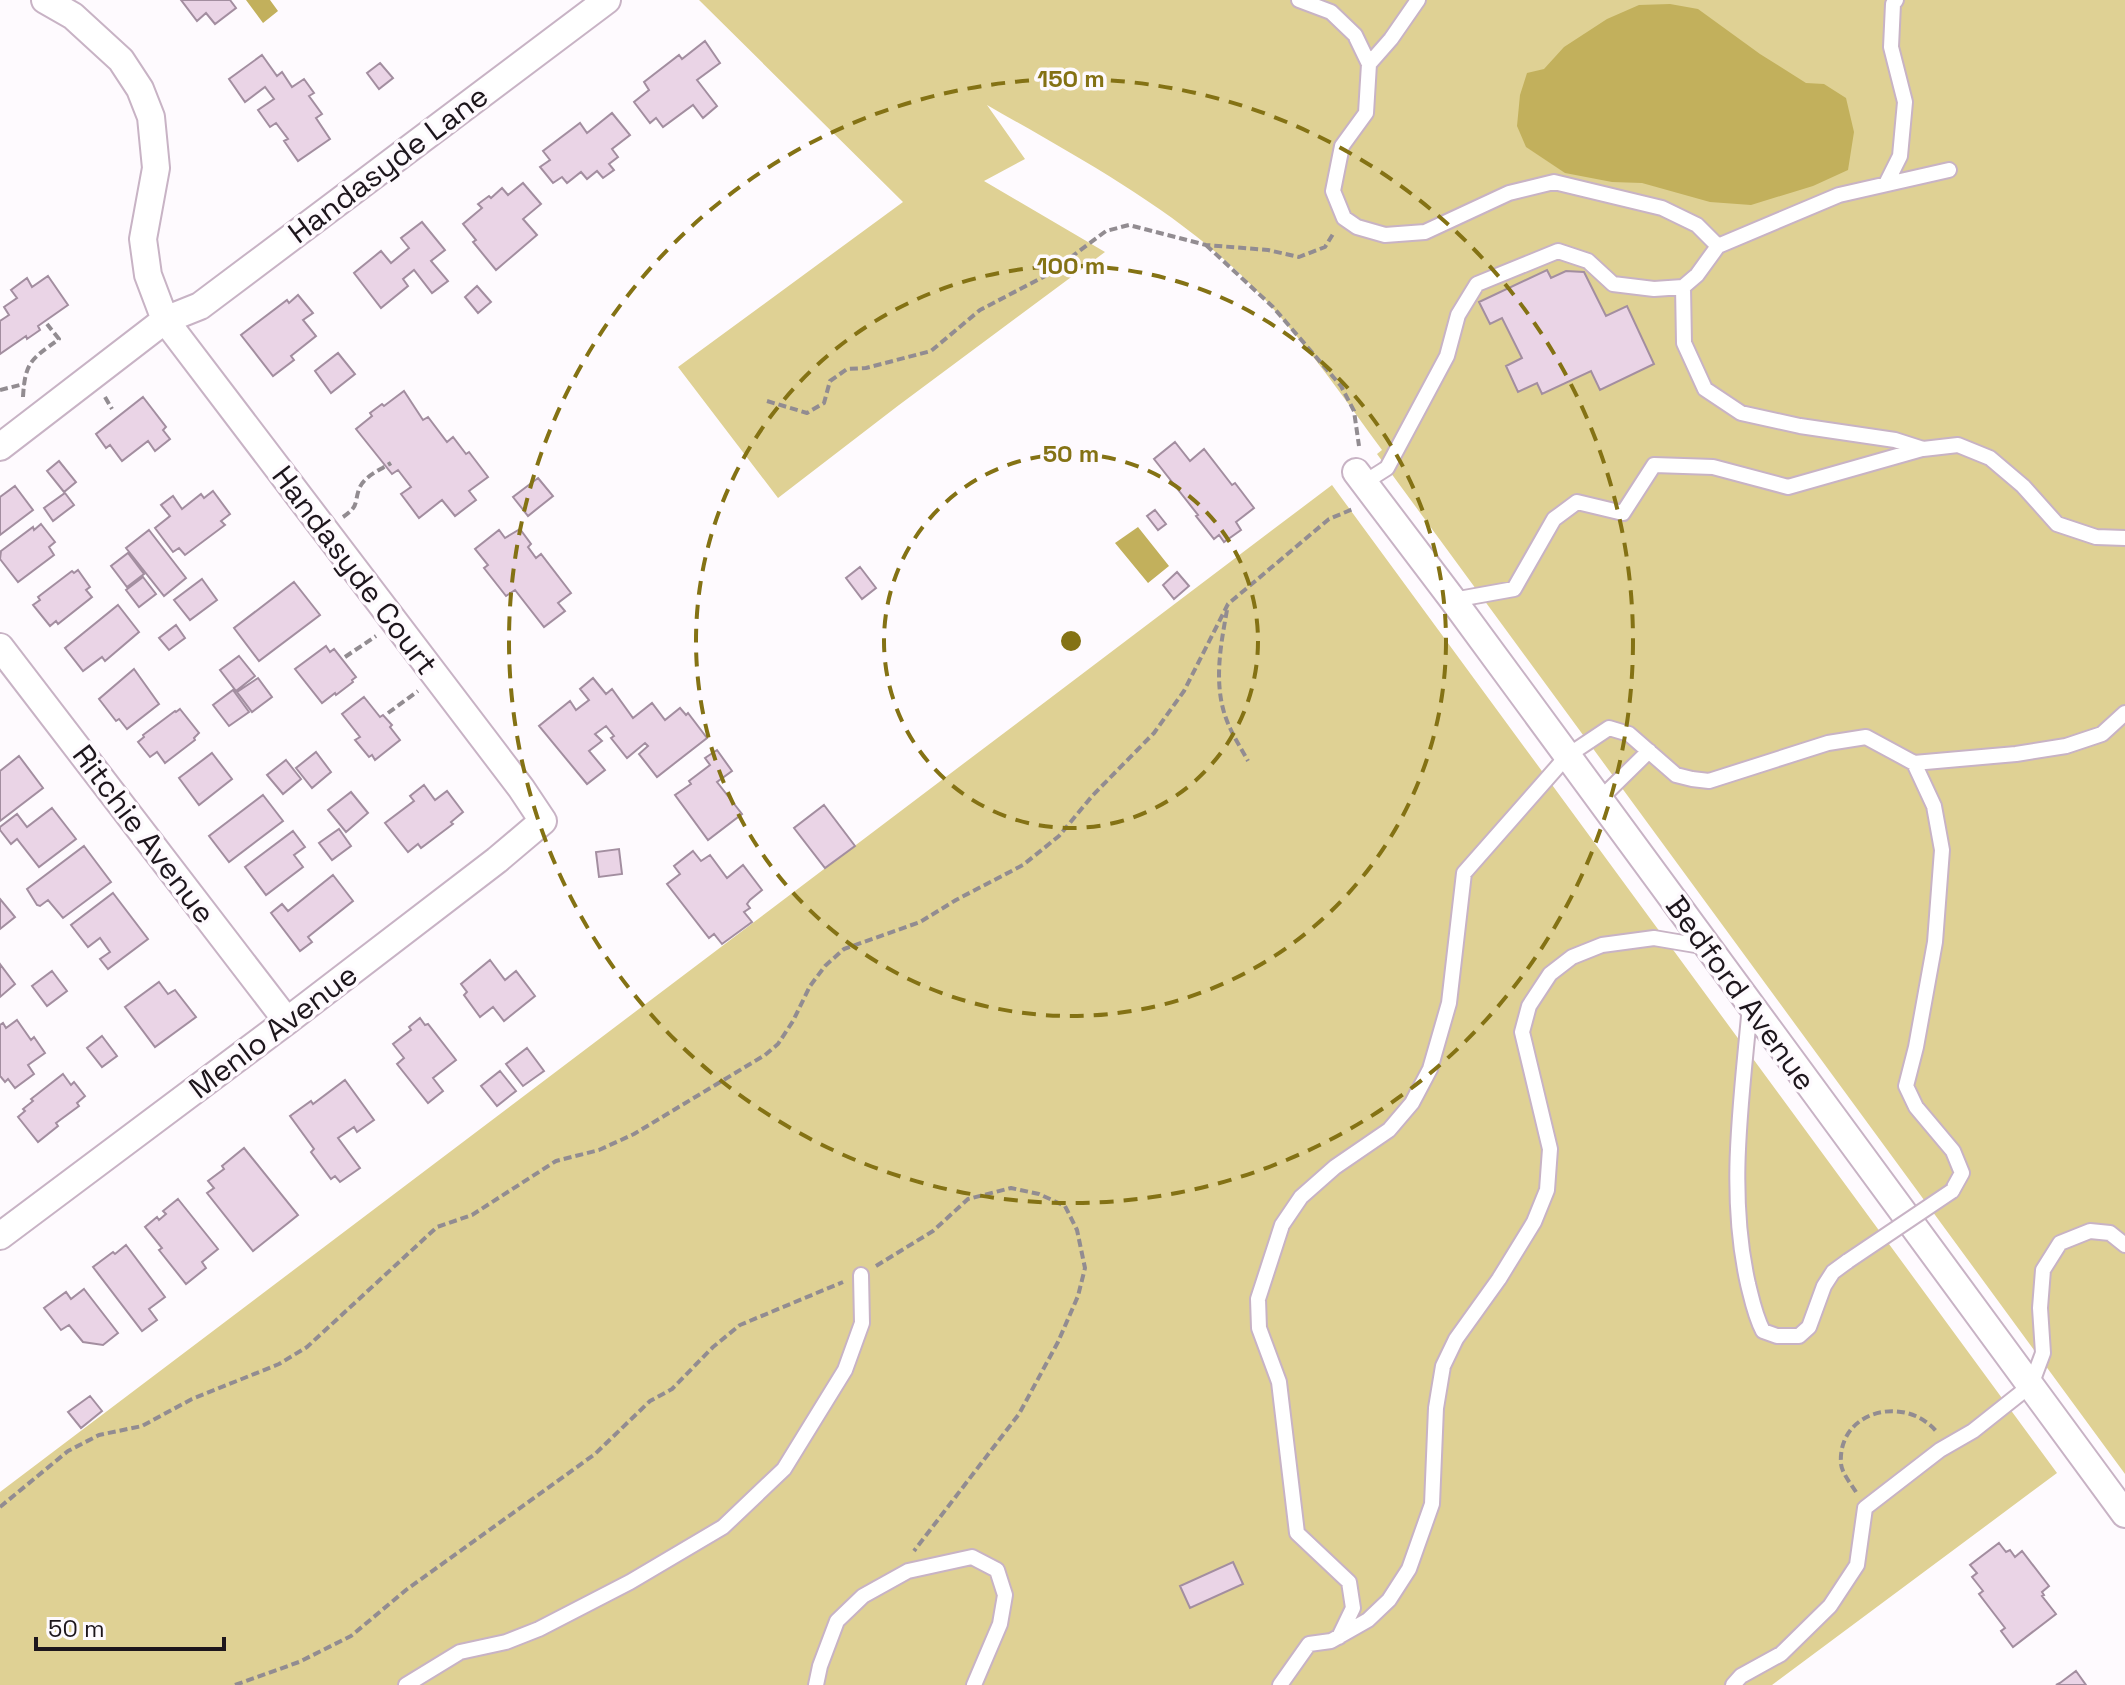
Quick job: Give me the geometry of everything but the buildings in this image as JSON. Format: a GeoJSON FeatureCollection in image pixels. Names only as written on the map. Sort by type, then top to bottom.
{"type":"FeatureCollection","features":[{"type":"Feature","properties":{"kind":"street","name":"Handasyde Court"},"geometry":{"type":"LineString","coordinates":[[45,0],[73,16],[121,60],[140,89],[151,117],[156,168],[143,239],[148,275],[165,320],[543,821]]}},
{"type":"Feature","properties":{"kind":"street","name":"Handasyde Lane"},"geometry":{"type":"LineString","coordinates":[[4,444],[165,320],[200,306],[607,0]]}},
{"type":"Feature","properties":{"kind":"street","name":"Bedford Avenue"},"geometry":{"type":"LineString","coordinates":[[1360,477],[2125,1514]]}},
{"type":"Feature","properties":{"kind":"street","name":"Ritchie Avenue"},"geometry":{"type":"LineString","coordinates":[[0,647],[287,1021]]}},
{"type":"Feature","properties":{"kind":"street","name":"Menlo Avenue"},"geometry":{"type":"LineString","coordinates":[[3,1228],[287,1021],[497,860],[543,821]]}},
{"type":"Feature","properties":{"kind":"lane"},"geometry":{"type":"LineString","coordinates":[[1299,0],[1331,12],[1355,35],[1369,64],[1366,113],[1342,146],[1333,191],[1344,218],[1357,227],[1385,235],[1425,232],[1509,193],[1554,182],[1662,208],[1697,225],[1718,246]]}},
{"type":"Feature","properties":{"kind":"lane"},"geometry":{"type":"LineString","coordinates":[[1369,64],[1418,0]]}},
{"type":"Feature","properties":{"kind":"lane"},"geometry":{"type":"LineString","coordinates":[[1886,184],[1900,156],[1905,102],[1891,47],[1893,4],[1896,0]]}},
{"type":"Feature","properties":{"kind":"lane"},"geometry":{"type":"LineString","coordinates":[[1360,477],[1387,468],[1447,356],[1458,315],[1477,284],[1558,251],[1588,261],[1613,284],[1654,289],[1683,287],[1697,275],[1718,246],[1839,195],[1949,170]]}},
{"type":"Feature","properties":{"kind":"lane"},"geometry":{"type":"LineString","coordinates":[[1683,287],[1684,343],[1705,389],[1741,413],[1800,426],[1895,440],[1923,449]]}},
{"type":"Feature","properties":{"kind":"lane"},"geometry":{"type":"LineString","coordinates":[[1453,600],[1514,589],[1554,519],[1577,502],[1623,513],[1654,465],[1713,467],[1788,487],[1923,449],[1958,445],[1990,458],[2023,486],[2057,524],[2096,537],[2125,538]]}},
{"type":"Feature","properties":{"kind":"lane"},"geometry":{"type":"LineString","coordinates":[[1339,1637],[1353,1608],[1349,1582],[1297,1533],[1279,1382],[1259,1328],[1258,1299],[1282,1225],[1301,1197],[1335,1167],[1389,1130],[1412,1103],[1430,1069],[1449,1003],[1464,873],[1567,756],[1609,728],[1629,734],[1676,775],[1709,781],[1828,743],[1866,737],[1914,763],[2066,746],[2102,734],[2125,713]]}},
{"type":"Feature","properties":{"kind":"lane"},"geometry":{"type":"LineString","coordinates":[[1599,800],[1649,751]]}},
{"type":"Feature","properties":{"kind":"lane"},"geometry":{"type":"LineString","coordinates":[[1750,1005],[1736,1164],[1741,1251],[1756,1317],[1763,1331],[1777,1336],[1799,1336],[1809,1327],[1824,1286],[1833,1272],[1952,1191],[1962,1173],[1953,1151],[1916,1107],[1906,1086],[1935,942],[1942,850],[1934,806],[1914,763]]}},
{"type":"Feature","properties":{"kind":"lane"},"geometry":{"type":"LineString","coordinates":[[1280,1685],[1309,1644],[1331,1641],[1368,1620],[1389,1600],[1409,1569],[1432,1504],[1436,1408],[1443,1366],[1456,1339],[1499,1279],[1534,1222],[1547,1190],[1550,1149],[1522,1032],[1529,1006],[1550,974],[1572,957],[1602,945],[1654,938],[1707,948]]}},
{"type":"Feature","properties":{"kind":"lane"},"geometry":{"type":"LineString","coordinates":[[1733,1685],[1741,1676],[1781,1654],[1830,1606],[1857,1565],[1865,1508],[1948,1445],[1973,1431],[2031,1385],[2043,1353],[2040,1308],[2043,1270],[2060,1243],[2090,1231],[2110,1233],[2125,1229]]}},
{"type":"Feature","properties":{"kind":"lane"},"geometry":{"type":"LineString","coordinates":[[2110,1233],[2125,1245]]}},
{"type":"Feature","properties":{"kind":"lane"},"geometry":{"type":"LineString","coordinates":[[406,1685],[460,1652],[506,1642],[539,1629],[630,1582],[723,1527],[784,1469],[845,1370],[862,1323],[861,1275]]}},
{"type":"Feature","properties":{"kind":"lane"},"geometry":{"type":"LineString","coordinates":[[816,1685],[837,1621],[863,1596],[908,1571],[972,1557],[997,1570],[1005,1595],[1000,1624],[974,1685]]}},
{"type":"Feature","properties":{"kind":"path"},"geometry":{"type":"LineString","coordinates":[[767,401],[807,413],[824,403],[830,381],[847,369],[866,368],[931,351],[980,310],[1047,275],[1106,231],[1129,225],[1206,245],[1268,250],[1299,257],[1325,247],[1344,218]]}},
{"type":"Feature","properties":{"kind":"path"},"geometry":{"type":"LineString","coordinates":[[0,1507],[68,1451],[99,1435],[142,1426],[192,1399],[279,1364],[307,1347],[437,1227],[472,1215],[556,1161],[599,1150],[634,1134],[765,1055],[778,1044],[817,976],[844,949],[920,922],[1023,865],[1059,836],[1093,795],[1154,733],[1184,691],[1228,604],[1329,519],[1356,508],[1365,496],[1360,477],[1354,411],[1341,386],[1273,307],[1206,245]]}},
{"type":"Feature","properties":{"kind":"path"},"geometry":{"type":"LineString","coordinates":[[4,444],[22,405],[30,361],[59,339],[47,324]]}},
{"type":"Feature","properties":{"kind":"path"},"geometry":{"type":"LineString","coordinates":[[0,390],[24,384]]}},
{"type":"Feature","properties":{"kind":"path"},"geometry":{"type":"LineString","coordinates":[[341,518],[358,501],[359,489],[366,478],[391,463]]}},
{"type":"Feature","properties":{"kind":"path"},"geometry":{"type":"LineString","coordinates":[[1228,604],[1219,655],[1219,690],[1228,726],[1248,761]]}},
{"type":"Feature","properties":{"kind":"path"},"geometry":{"type":"LineString","coordinates":[[345,657],[395,623]]}},
{"type":"Feature","properties":{"kind":"path"},"geometry":{"type":"LineString","coordinates":[[388,713],[435,676]]}},
{"type":"Feature","properties":{"kind":"path"},"geometry":{"type":"LineString","coordinates":[[235,1685],[299,1662],[351,1636],[406,1590],[595,1454],[650,1401],[672,1389],[713,1347],[740,1325],[861,1275],[933,1231],[968,1199],[1011,1188],[1039,1194],[1065,1206],[1077,1230],[1085,1268],[1078,1296],[1058,1342],[1019,1414],[891,1581]]}},
{"type":"Feature","properties":{"kind":"path"},"geometry":{"type":"LineString","coordinates":[[1865,1508],[1841,1467],[1844,1437],[1865,1416],[1894,1409],[1928,1422],[1948,1445]]}},
{"type":"Feature","properties":{"kind":"shaded area"},"geometry":{"type":"Polygon","coordinates":[[[246,0],[270,0],[278,11],[263,23],[246,0]]]}},
{"type":"Feature","properties":{"kind":"shaded area"},"geometry":{"type":"Polygon","coordinates":[[[699,0],[2125,0],[2125,1474],[1377,454],[1382,450],[1330,379],[1295,334],[1236,270],[1148,201],[987,105],[1025,159],[984,181],[1105,252],[778,498],[678,367],[903,202],[699,0]]]}},
{"type":"Feature","properties":{"kind":"shaded area"},"geometry":{"type":"Polygon","coordinates":[[[1670,4],[1698,9],[1806,83],[1824,84],[1846,98],[1854,132],[1848,170],[1813,186],[1751,205],[1710,202],[1642,183],[1612,182],[1565,173],[1526,147],[1517,126],[1520,95],[1527,73],[1544,69],[1564,47],[1607,19],[1639,5],[1670,4]]]}},
{"type":"Feature","properties":{"kind":"shaded area"},"geometry":{"type":"Polygon","coordinates":[[[1332,485],[2057,1473],[1772,1685],[0,1685],[0,1492],[1332,485]]]}},
{"type":"Feature","properties":{"kind":"shaded area"},"geometry":{"type":"Polygon","coordinates":[[[1138,527],[1169,566],[1148,583],[1115,543],[1138,527]]]}}]}
